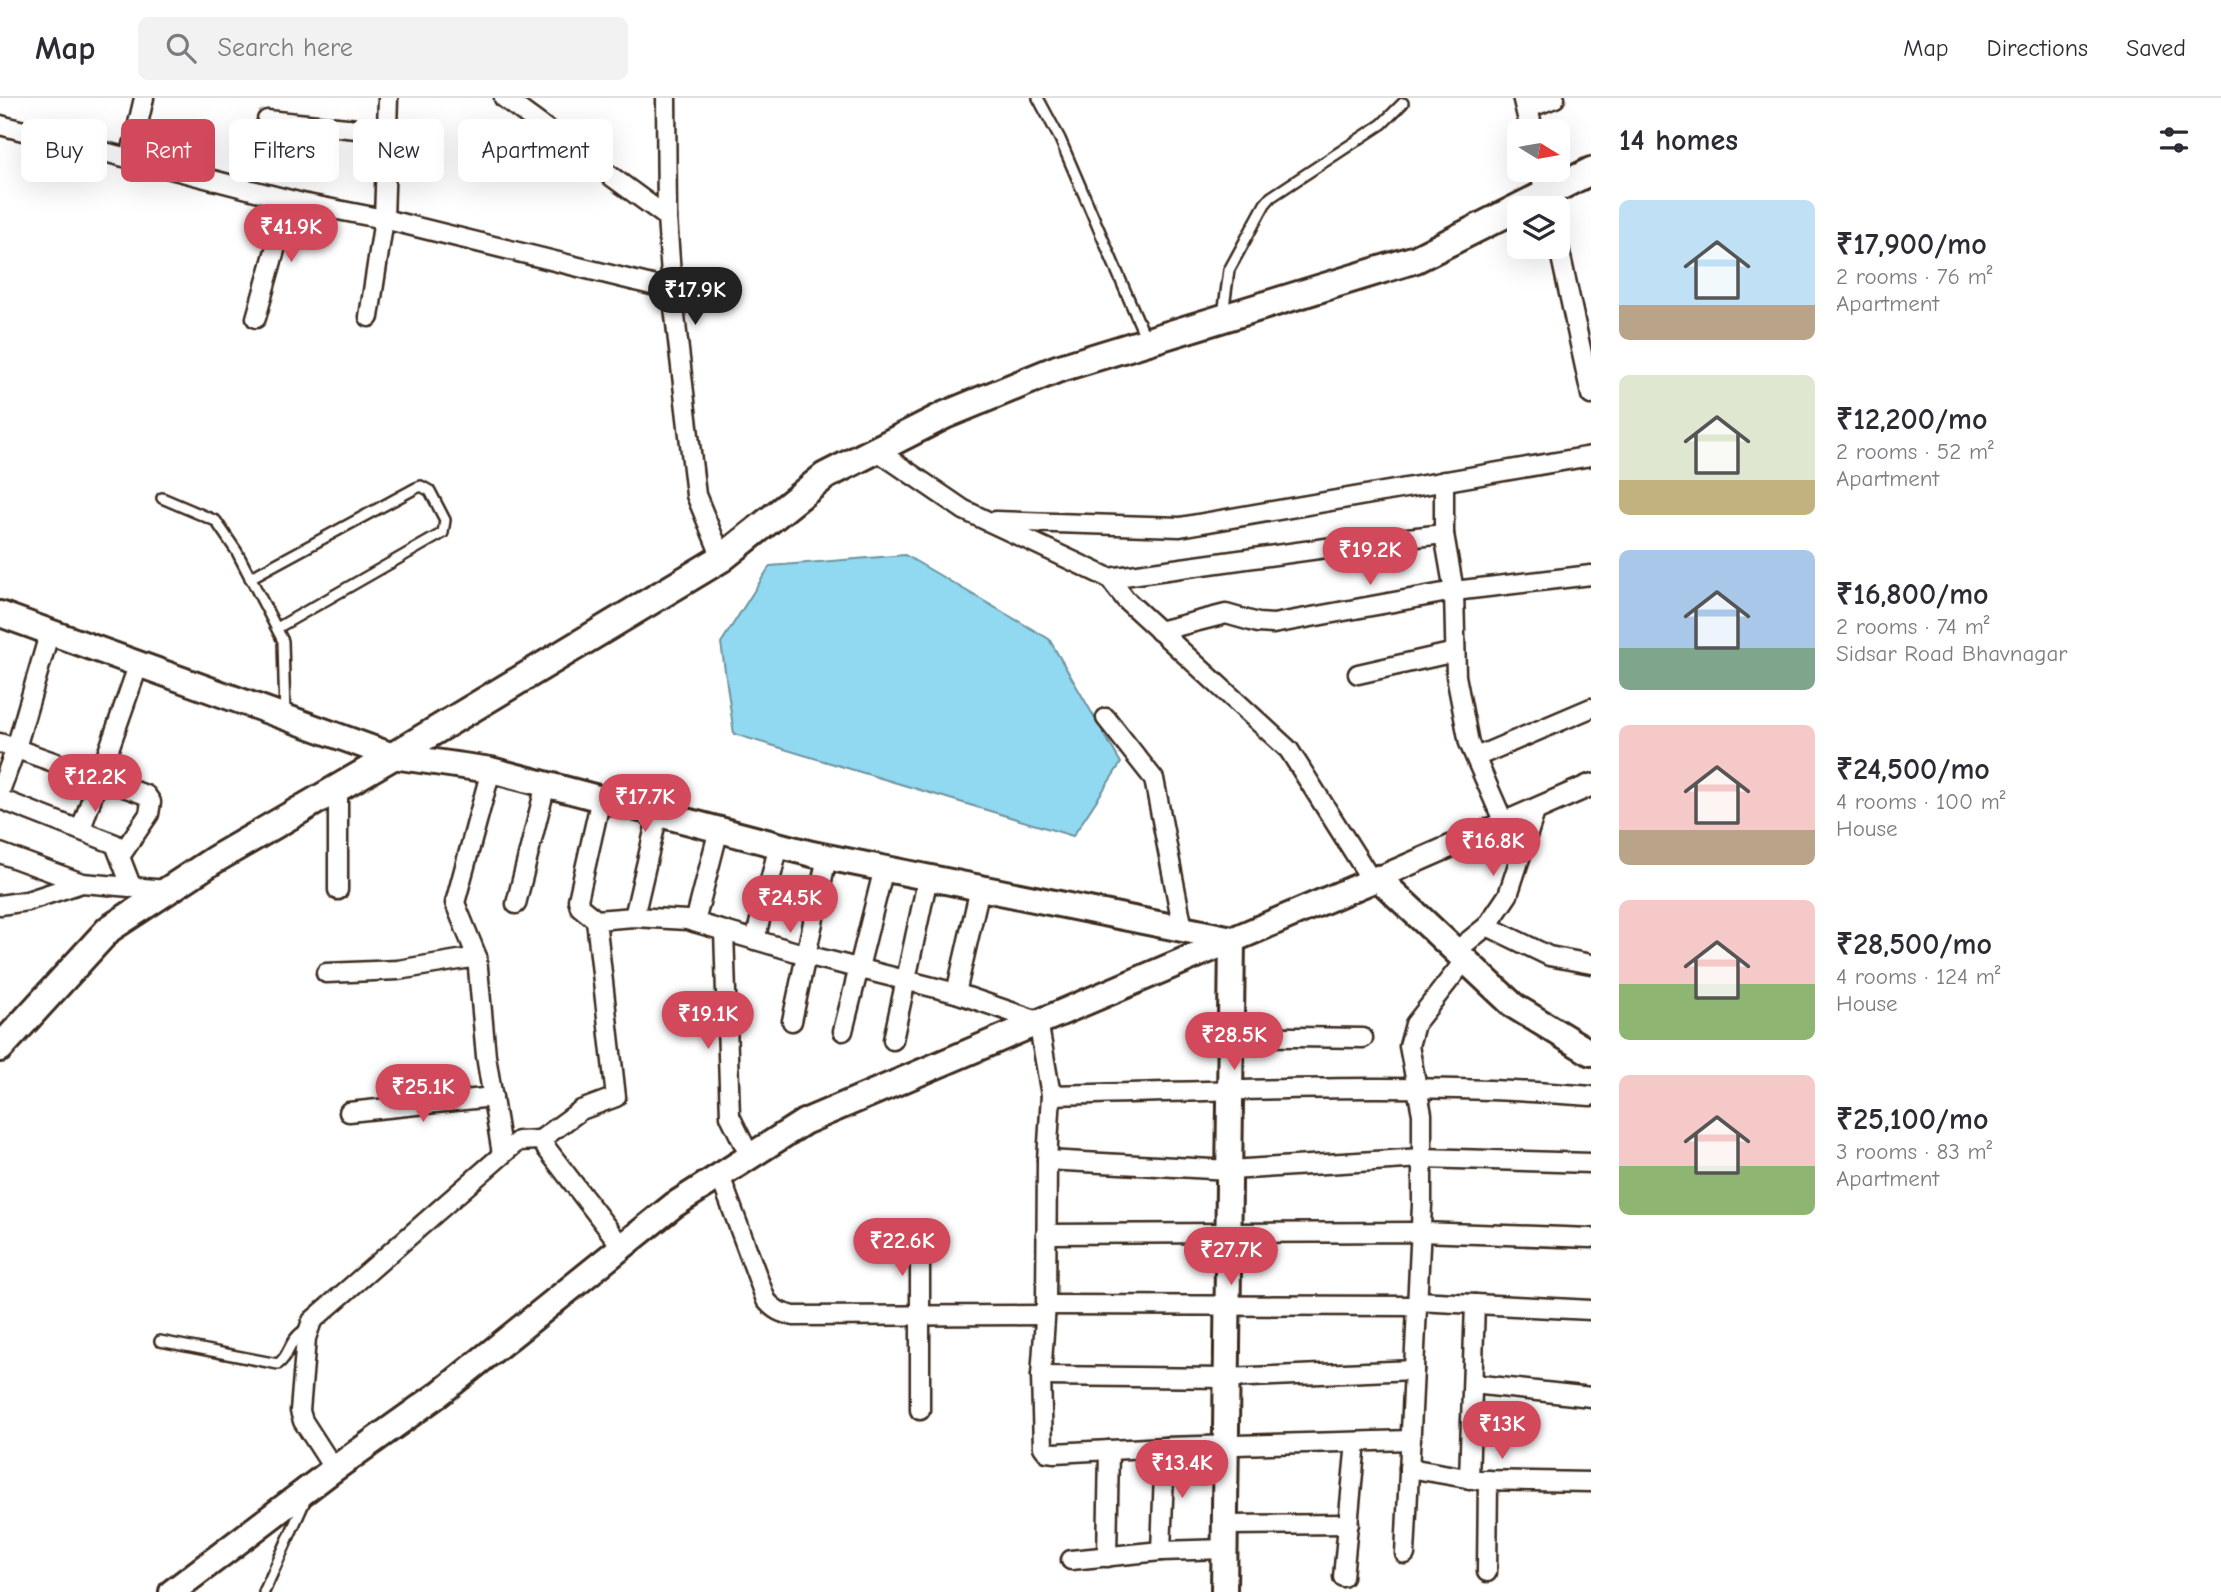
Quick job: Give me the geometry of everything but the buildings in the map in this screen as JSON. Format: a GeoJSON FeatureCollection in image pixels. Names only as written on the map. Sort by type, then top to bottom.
{"type":"FeatureCollection","features":[{"type":"Feature","properties":{"kind":"main road"},"geometry":{"type":"LineString","coordinates":[[0,1048],[109,929],[293,812],[393,757],[722,558],[825,476],[945,415],[1057,369],[1416,259],[1546,190],[1591,171]]}},
{"type":"Feature","properties":{"kind":"main road"},"geometry":{"type":"LineString","coordinates":[[0,614],[393,757],[491,770],[827,857],[1233,939]]}},
{"type":"Feature","properties":{"kind":"main road"},"geometry":{"type":"LineString","coordinates":[[172,1592],[334,1469],[439,1394],[674,1205],[804,1122],[1375,880],[1514,1006],[1591,1053]]}},
{"type":"Feature","properties":{"kind":"main road"},"geometry":{"type":"LineString","coordinates":[[1224,1592],[1233,939]]}},
{"type":"Feature","properties":{"kind":"street"},"geometry":{"type":"LineString","coordinates":[[139,119],[144,98]]}},
{"type":"Feature","properties":{"kind":"street"},"geometry":{"type":"LineString","coordinates":[[387,119],[388,98]]}},
{"type":"Feature","properties":{"kind":"street"},"geometry":{"type":"LineString","coordinates":[[666,98],[667,217],[672,290],[696,495],[722,558]]}},
{"type":"Feature","properties":{"kind":"street"},"geometry":{"type":"LineString","coordinates":[[1525,103],[1555,98]]}},
{"type":"Feature","properties":{"kind":"street"},"geometry":{"type":"LineString","coordinates":[[510,100],[667,217]]}},
{"type":"Feature","properties":{"kind":"street"},"geometry":{"type":"LineString","coordinates":[[0,125],[121,157]]}},
{"type":"Feature","properties":{"kind":"street"},"geometry":{"type":"LineString","coordinates":[[215,181],[289,200],[384,219],[672,290]]}},
{"type":"Feature","properties":{"kind":"street"},"geometry":{"type":"LineString","coordinates":[[369,317],[384,219],[385,182]]}},
{"type":"Feature","properties":{"kind":"street"},"geometry":{"type":"LineString","coordinates":[[256,318],[289,200]]}},
{"type":"Feature","properties":{"kind":"street"},"geometry":{"type":"LineString","coordinates":[[1562,259],[1591,396]]}},
{"type":"Feature","properties":{"kind":"street"},"geometry":{"type":"LineString","coordinates":[[876,450],[964,510],[1109,578],[1126,600],[1289,750],[1375,880],[1591,785]]}},
{"type":"Feature","properties":{"kind":"street"},"geometry":{"type":"LineString","coordinates":[[986,520],[1180,527],[1591,456]]}},
{"type":"Feature","properties":{"kind":"street"},"geometry":{"type":"LineString","coordinates":[[1444,481],[1444,534],[1454,591],[1456,676],[1469,743],[1504,823]]}},
{"type":"Feature","properties":{"kind":"street"},"geometry":{"type":"LineString","coordinates":[[1109,578],[1444,534]]}},
{"type":"Feature","properties":{"kind":"street"},"geometry":{"type":"LineString","coordinates":[[1159,631],[1226,614],[1273,624],[1454,591],[1591,575]]}},
{"type":"Feature","properties":{"kind":"street"},"geometry":{"type":"LineString","coordinates":[[0,598],[0,614]]}},
{"type":"Feature","properties":{"kind":"street"},"geometry":{"type":"LineString","coordinates":[[0,791],[8,745],[67,638]]}},
{"type":"Feature","properties":{"kind":"street"},"geometry":{"type":"LineString","coordinates":[[1358,674],[1455,652]]}},
{"type":"Feature","properties":{"kind":"street"},"geometry":{"type":"LineString","coordinates":[[81,829],[138,666]]}},
{"type":"Feature","properties":{"kind":"street"},"geometry":{"type":"LineString","coordinates":[[1476,757],[1591,708]]}},
{"type":"Feature","properties":{"kind":"street"},"geometry":{"type":"LineString","coordinates":[[1106,718],[1154,779],[1183,929]]}},
{"type":"Feature","properties":{"kind":"street"},"geometry":{"type":"LineString","coordinates":[[8,745],[146,795],[151,802],[149,814],[121,855]]}},
{"type":"Feature","properties":{"kind":"street"},"geometry":{"type":"LineString","coordinates":[[491,770],[455,903],[478,957],[486,1056],[502,1154]]}},
{"type":"Feature","properties":{"kind":"street"},"geometry":{"type":"LineString","coordinates":[[516,904],[546,784]]}},
{"type":"Feature","properties":{"kind":"street"},"geometry":{"type":"LineString","coordinates":[[338,789],[338,890]]}},
{"type":"Feature","properties":{"kind":"street"},"geometry":{"type":"LineString","coordinates":[[0,799],[115,844],[132,887]]}},
{"type":"Feature","properties":{"kind":"street"},"geometry":{"type":"LineString","coordinates":[[601,799],[578,900],[580,907],[596,920],[634,917],[695,922],[805,955],[956,993],[1038,1021],[1051,1095],[1041,1376],[1043,1447],[1047,1452],[1411,1440]]}},
{"type":"Feature","properties":{"kind":"street"},"geometry":{"type":"LineString","coordinates":[[1405,1554],[1422,1158],[1422,1115],[1409,1046],[1415,1024],[1460,955],[1487,926],[1508,895],[1536,809]]}},
{"type":"Feature","properties":{"kind":"street"},"geometry":{"type":"LineString","coordinates":[[634,917],[658,814]]}},
{"type":"Feature","properties":{"kind":"street"},"geometry":{"type":"LineString","coordinates":[[695,922],[719,830]]}},
{"type":"Feature","properties":{"kind":"street"},"geometry":{"type":"LineString","coordinates":[[754,940],[779,845]]}},
{"type":"Feature","properties":{"kind":"street"},"geometry":{"type":"LineString","coordinates":[[0,853],[82,883],[167,890]]}},
{"type":"Feature","properties":{"kind":"street"},"geometry":{"type":"LineString","coordinates":[[792,1021],[827,857]]}},
{"type":"Feature","properties":{"kind":"street"},"geometry":{"type":"LineString","coordinates":[[844,1031],[884,868]]}},
{"type":"Feature","properties":{"kind":"street"},"geometry":{"type":"LineString","coordinates":[[893,1040],[928,877]]}},
{"type":"Feature","properties":{"kind":"street"},"geometry":{"type":"LineString","coordinates":[[0,905],[27,901],[82,883]]}},
{"type":"Feature","properties":{"kind":"street"},"geometry":{"type":"LineString","coordinates":[[956,993],[980,888]]}},
{"type":"Feature","properties":{"kind":"street"},"geometry":{"type":"LineString","coordinates":[[334,1469],[301,1416],[308,1328],[312,1321],[518,1141],[540,1140],[581,1111],[616,1097],[596,920]]}},
{"type":"Feature","properties":{"kind":"street"},"geometry":{"type":"LineString","coordinates":[[1487,926],[1549,956],[1591,964]]}},
{"type":"Feature","properties":{"kind":"street"},"geometry":{"type":"LineString","coordinates":[[724,931],[730,1116],[750,1157]]}},
{"type":"Feature","properties":{"kind":"street"},"geometry":{"type":"LineString","coordinates":[[326,973],[398,970],[478,957]]}},
{"type":"Feature","properties":{"kind":"street"},"geometry":{"type":"LineString","coordinates":[[1231,1036],[1363,1038]]}},
{"type":"Feature","properties":{"kind":"street"},"geometry":{"type":"LineString","coordinates":[[1051,1095],[1418,1088],[1591,1096]]}},
{"type":"Feature","properties":{"kind":"street"},"geometry":{"type":"LineString","coordinates":[[349,1112],[493,1097]]}},
{"type":"Feature","properties":{"kind":"street"},"geometry":{"type":"LineString","coordinates":[[540,1140],[622,1247]]}},
{"type":"Feature","properties":{"kind":"street"},"geometry":{"type":"LineString","coordinates":[[1047,1160],[1230,1170],[1422,1158],[1591,1163]]}},
{"type":"Feature","properties":{"kind":"street"},"geometry":{"type":"LineString","coordinates":[[720,1176],[766,1300],[773,1309],[794,1316],[1417,1304],[1591,1310]]}},
{"type":"Feature","properties":{"kind":"street"},"geometry":{"type":"LineString","coordinates":[[1046,1234],[1420,1232],[1591,1238]]}},
{"type":"Feature","properties":{"kind":"street"},"geometry":{"type":"LineString","coordinates":[[920,1239],[920,1410]]}},
{"type":"Feature","properties":{"kind":"street"},"geometry":{"type":"LineString","coordinates":[[1469,1479],[1475,1304]]}},
{"type":"Feature","properties":{"kind":"street"},"geometry":{"type":"LineString","coordinates":[[1041,1376],[1227,1378],[1414,1370]]}},
{"type":"Feature","properties":{"kind":"street"},"geometry":{"type":"LineString","coordinates":[[1473,1384],[1591,1397]]}},
{"type":"Feature","properties":{"kind":"street"},"geometry":{"type":"LineString","coordinates":[[1343,1577],[1356,1442]]}},
{"type":"Feature","properties":{"kind":"street"},"geometry":{"type":"LineString","coordinates":[[1161,1551],[1165,1447]]}},
{"type":"Feature","properties":{"kind":"street"},"geometry":{"type":"LineString","coordinates":[[1107,1557],[1109,1450]]}},
{"type":"Feature","properties":{"kind":"street"},"geometry":{"type":"LineString","coordinates":[[1409,1468],[1469,1479],[1591,1482]]}},
{"type":"Feature","properties":{"kind":"street"},"geometry":{"type":"LineString","coordinates":[[1487,1572],[1489,1480]]}},
{"type":"Feature","properties":{"kind":"street"},"geometry":{"type":"LineString","coordinates":[[1071,1560],[1161,1551],[1226,1537],[1349,1524]]}},
{"type":"Feature","properties":{"kind":"lane"},"geometry":{"type":"LineString","coordinates":[[1038,98],[1060,139],[1147,341]]}},
{"type":"Feature","properties":{"kind":"lane"},"geometry":{"type":"LineString","coordinates":[[1223,317],[1228,270],[1265,204],[1382,124],[1403,103]]}},
{"type":"Feature","properties":{"kind":"lane"},"geometry":{"type":"LineString","coordinates":[[248,573],[416,488],[421,486],[430,491],[445,520],[443,533],[277,628]]}},
{"type":"Feature","properties":{"kind":"lane"},"geometry":{"type":"LineString","coordinates":[[162,498],[216,521],[237,552],[285,648],[285,717]]}},
{"type":"Feature","properties":{"kind":"lane"},"geometry":{"type":"LineString","coordinates":[[160,1341],[278,1364],[284,1360],[293,1339],[308,1328]]}},
{"type":"Feature","properties":{"kind":"lane"},"geometry":{"type":"LineString","coordinates":[[264,1592],[311,1487]]}},
{"type":"Feature","properties":{"kind":"water"},"geometry":{"type":"Polygon","coordinates":[[[905,555],[1049,639],[1121,763],[1073,836],[734,734],[721,643],[770,566],[905,555]]]}}]}
